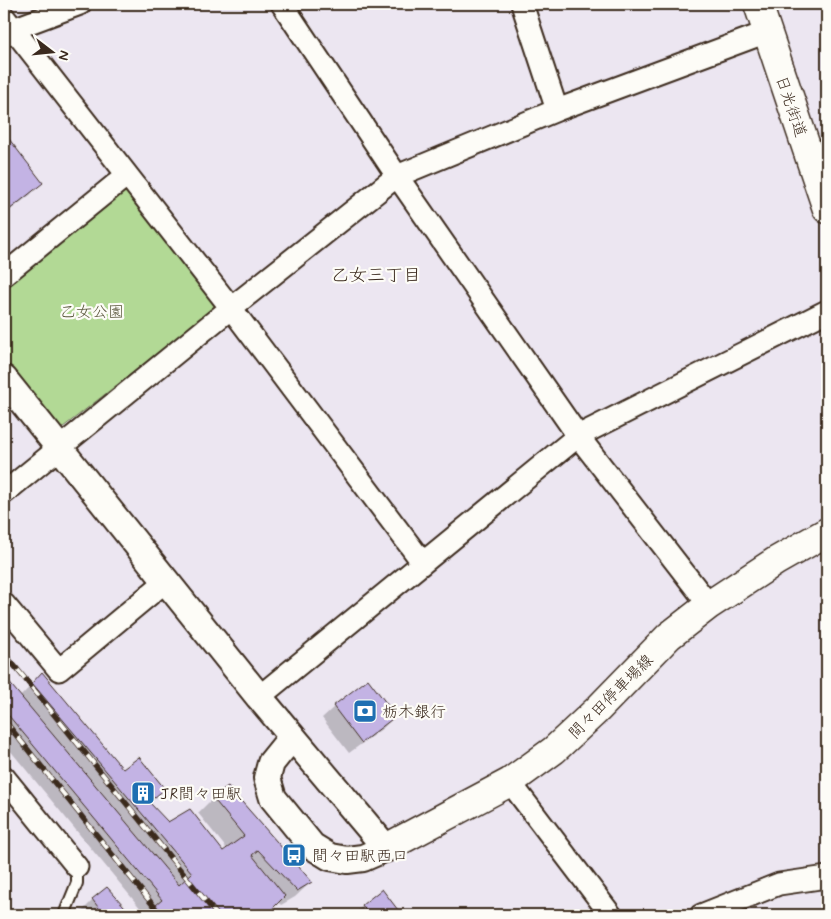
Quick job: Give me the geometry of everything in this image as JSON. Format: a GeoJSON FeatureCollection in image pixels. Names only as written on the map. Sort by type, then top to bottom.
{"type":"FeatureCollection","features":[{"type":"Feature","properties":{"kind":"main road","name":"日光街道"},"geometry":{"type":"LineString","coordinates":[[758,4],[827,209]]}},
{"type":"Feature","properties":{"kind":"main road","name":"間々田停車場線"},"geometry":{"type":"LineString","coordinates":[[386,848],[510,782],[554,750],[618,690],[669,636],[709,605],[776,561],[827,532]]}},
{"type":"Feature","properties":{"kind":"street"},"geometry":{"type":"LineString","coordinates":[[80,4],[7,27],[127,175],[423,564]]}},
{"type":"Feature","properties":{"kind":"street"},"geometry":{"type":"LineString","coordinates":[[282,4],[397,176],[578,436],[709,605]]}},
{"type":"Feature","properties":{"kind":"street"},"geometry":{"type":"LineString","coordinates":[[522,4],[557,110]]}},
{"type":"Feature","properties":{"kind":"street"},"geometry":{"type":"LineString","coordinates":[[4,493],[230,308],[397,176],[557,110],[767,32]]}},
{"type":"Feature","properties":{"kind":"street"},"geometry":{"type":"LineString","coordinates":[[4,275],[127,175]]}},
{"type":"Feature","properties":{"kind":"street"},"geometry":{"type":"LineString","coordinates":[[259,698],[578,436],[827,311]]}},
{"type":"Feature","properties":{"kind":"street"},"geometry":{"type":"LineString","coordinates":[[4,379],[259,698],[386,848],[363,858],[347,860],[330,857],[312,846],[273,798],[267,778],[270,762],[292,737]]}},
{"type":"Feature","properties":{"kind":"street"},"geometry":{"type":"LineString","coordinates":[[4,604],[59,670],[166,581]]}},
{"type":"Feature","properties":{"kind":"street"},"geometry":{"type":"LineString","coordinates":[[4,777],[77,867]]}},
{"type":"Feature","properties":{"kind":"street"},"geometry":{"type":"LineString","coordinates":[[510,782],[611,915]]}},
{"type":"Feature","properties":{"kind":"street"},"geometry":{"type":"LineString","coordinates":[[701,915],[779,884],[827,877]]}},
{"type":"Feature","properties":{"kind":"lane"},"geometry":{"type":"LineString","coordinates":[[64,915],[77,883],[77,867]]}},
{"type":"Feature","properties":{"kind":"green space","name":"乙女公園"},"geometry":{"type":"Polygon","coordinates":[[[128,189],[219,305],[58,431],[4,362],[4,285],[128,189]]]}},
{"type":"Feature","properties":{"kind":"building"},"geometry":{"type":"Polygon","coordinates":[[[9,139],[43,183],[4,214],[4,142],[9,139]]]}},
{"type":"Feature","properties":{"kind":"building","name":"JR間々田駅"},"geometry":{"type":"Polygon","coordinates":[[[42,672],[123,769],[139,757],[165,789],[149,802],[168,822],[190,809],[223,851],[244,836],[212,797],[228,786],[312,882],[297,891],[258,850],[252,855],[285,896],[269,912],[271,915],[144,915],[162,900],[4,710],[4,682],[7,680],[179,885],[192,873],[32,683],[42,672]]]}},
{"type":"Feature","properties":{"kind":"building","name":"栃木銀行"},"geometry":{"type":"Polygon","coordinates":[[[368,679],[396,716],[361,743],[333,706],[368,679]]]}},
{"type":"Feature","properties":{"kind":"building"},"geometry":{"type":"Polygon","coordinates":[[[107,887],[132,915],[104,915],[92,899],[107,887]]]}},
{"type":"Feature","properties":{"kind":"building"},"geometry":{"type":"Polygon","coordinates":[[[382,889],[398,910],[391,915],[369,915],[362,905],[382,889]]]}},
{"type":"Feature","properties":{"kind":"railway"},"geometry":{"type":"LineString","coordinates":[[4,653],[217,915]]}},
{"type":"Feature","properties":{"kind":"railway"},"geometry":{"type":"LineString","coordinates":[[4,720],[161,915]]}},
{"type":"Feature","properties":{"kind":"place","name":"栃木銀行"},"geometry":{"type":"Point","coordinates":[365,711]}},
{"type":"Feature","properties":{"kind":"place","name":"JR間々田駅"},"geometry":{"type":"Point","coordinates":[143,793]}},
{"type":"Feature","properties":{"kind":"place","name":"間々田駅西口"},"geometry":{"type":"Point","coordinates":[294,855]}},
{"type":"Feature","properties":{"kind":"district","name":"乙女三丁目"},"geometry":{"type":"Point","coordinates":[376,275]}}]}
